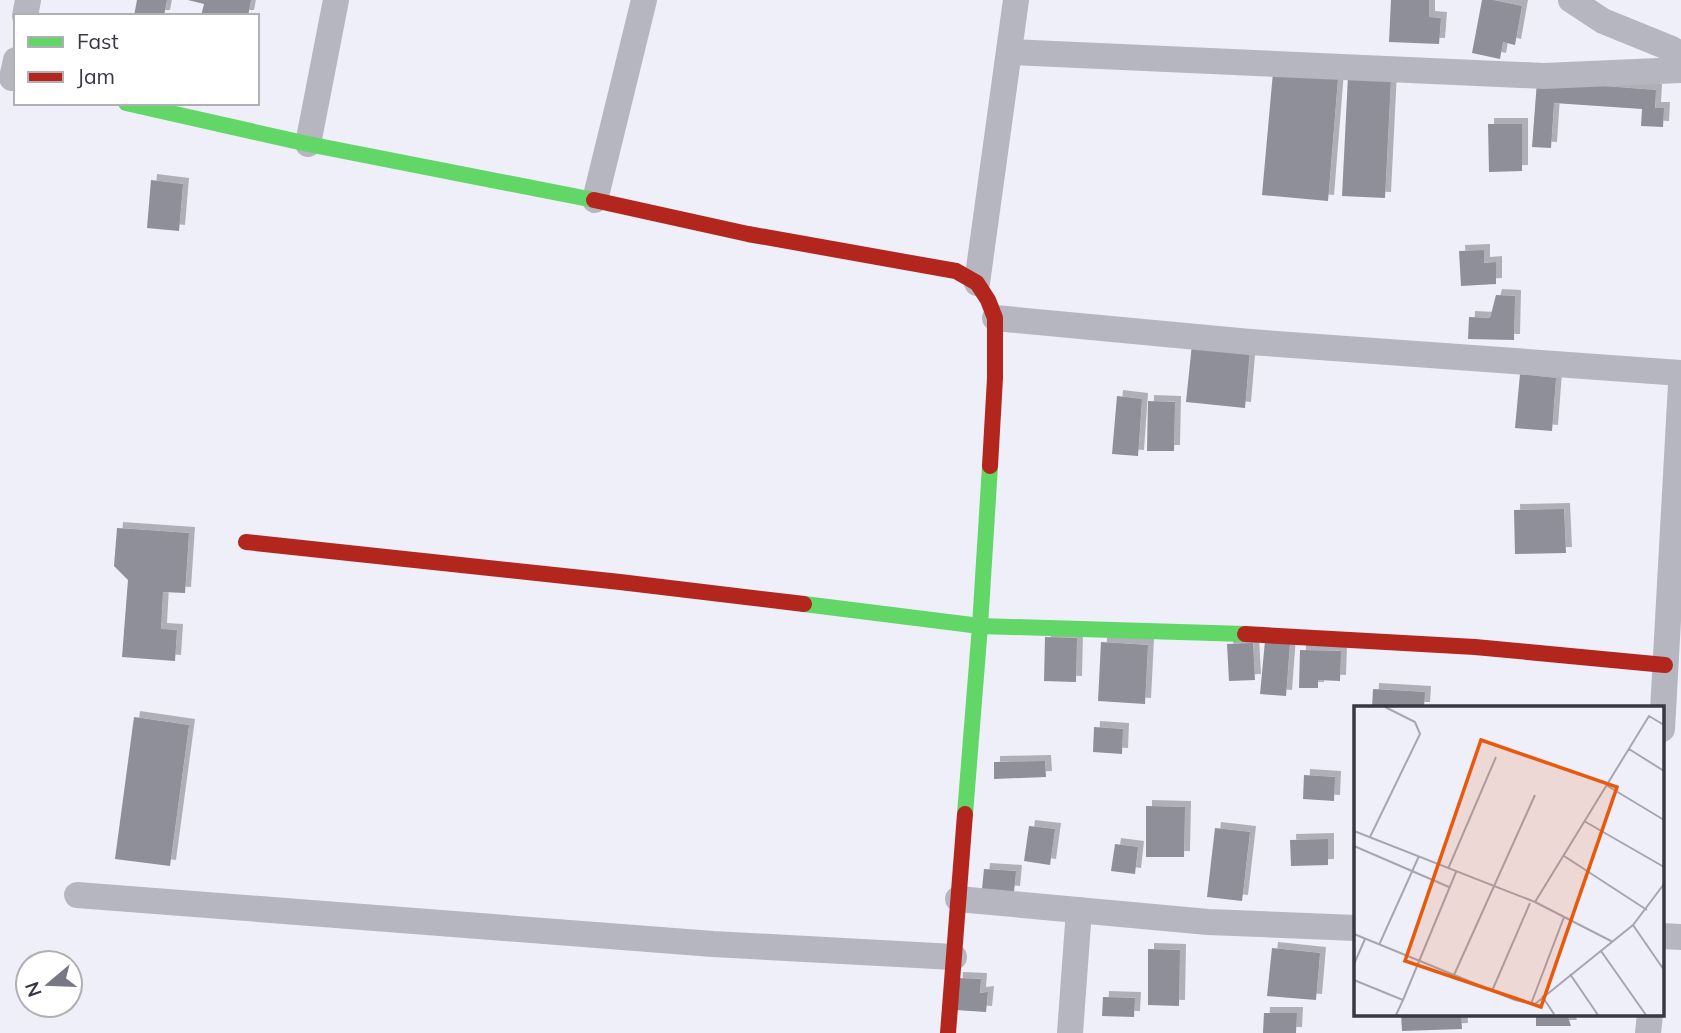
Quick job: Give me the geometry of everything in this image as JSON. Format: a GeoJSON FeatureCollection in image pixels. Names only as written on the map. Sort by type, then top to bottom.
{"type":"FeatureCollection","features":[{"type":"Feature","properties":{"kind":"street"},"geometry":{"type":"LineString","coordinates":[[308,144],[335,0]]}},
{"type":"Feature","properties":{"kind":"street"},"geometry":{"type":"LineString","coordinates":[[595,200],[643,0]]}},
{"type":"Feature","properties":{"kind":"street"},"geometry":{"type":"LineString","coordinates":[[977,283],[1016,0]]}},
{"type":"Feature","properties":{"kind":"street"},"geometry":{"type":"LineString","coordinates":[[1009,52],[1544,76],[1681,68],[1672,49],[1611,10],[1571,0]]}},
{"type":"Feature","properties":{"kind":"street"},"geometry":{"type":"LineString","coordinates":[[135,105],[308,144],[595,200],[748,234],[956,271],[977,283],[995,318],[995,378],[980,626],[948,1033]]}},
{"type":"Feature","properties":{"kind":"street"},"geometry":{"type":"LineString","coordinates":[[995,318],[1250,342],[1681,373]]}},
{"type":"Feature","properties":{"kind":"street"},"geometry":{"type":"LineString","coordinates":[[1663,706],[1681,384]]}},
{"type":"Feature","properties":{"kind":"street"},"geometry":{"type":"LineString","coordinates":[[246,542],[634,584],[980,626],[1229,632],[1475,647],[1665,665]]}},
{"type":"Feature","properties":{"kind":"street"},"geometry":{"type":"LineString","coordinates":[[77,895],[713,944],[954,957]]}},
{"type":"Feature","properties":{"kind":"street"},"geometry":{"type":"LineString","coordinates":[[958,899],[1208,922],[1354,928]]}},
{"type":"Feature","properties":{"kind":"street"},"geometry":{"type":"LineString","coordinates":[[1070,1033],[1079,910]]}},
{"type":"Feature","properties":{"kind":"building"},"geometry":{"type":"Polygon","coordinates":[[[137,0],[167,0],[164,14],[134,14],[137,0]]]}},
{"type":"Feature","properties":{"kind":"building"},"geometry":{"type":"Polygon","coordinates":[[[188,0],[251,0],[248,14],[202,14],[204,4],[188,0]]]}},
{"type":"Feature","properties":{"kind":"building"},"geometry":{"type":"Polygon","coordinates":[[[1391,0],[1429,0],[1429,17],[1441,18],[1439,44],[1389,42],[1391,0]]]}},
{"type":"Feature","properties":{"kind":"building"},"geometry":{"type":"Polygon","coordinates":[[[1482,0],[1522,6],[1515,45],[1503,42],[1500,59],[1472,53],[1482,0]]]}},
{"type":"Feature","properties":{"kind":"building"},"geometry":{"type":"Polygon","coordinates":[[[1273,72],[1338,78],[1328,201],[1262,195],[1273,72]]]}},
{"type":"Feature","properties":{"kind":"building"},"geometry":{"type":"Polygon","coordinates":[[[1348,76],[1391,78],[1385,198],[1342,196],[1348,76]]]}},
{"type":"Feature","properties":{"kind":"building"},"geometry":{"type":"Polygon","coordinates":[[[1537,81],[1656,90],[1655,108],[1664,108],[1663,127],[1641,126],[1642,109],[1554,103],[1551,148],[1532,147],[1537,81]]]}},
{"type":"Feature","properties":{"kind":"building"},"geometry":{"type":"Polygon","coordinates":[[[1488,124],[1522,124],[1522,171],[1489,172],[1488,124]]]}},
{"type":"Feature","properties":{"kind":"building"},"geometry":{"type":"Polygon","coordinates":[[[151,180],[183,184],[179,231],[147,228],[151,180]]]}},
{"type":"Feature","properties":{"kind":"building"},"geometry":{"type":"Polygon","coordinates":[[[1484,250],[1484,263],[1496,262],[1496,284],[1461,286],[1459,251],[1484,250]]]}},
{"type":"Feature","properties":{"kind":"building"},"geometry":{"type":"Polygon","coordinates":[[[1496,295],[1515,296],[1514,340],[1468,339],[1469,317],[1490,318],[1496,295]]]}},
{"type":"Feature","properties":{"kind":"building"},"geometry":{"type":"Polygon","coordinates":[[[1192,344],[1250,349],[1245,408],[1186,402],[1192,344]]]}},
{"type":"Feature","properties":{"kind":"building"},"geometry":{"type":"Polygon","coordinates":[[[1520,374],[1556,378],[1552,431],[1515,428],[1520,374]]]}},
{"type":"Feature","properties":{"kind":"building"},"geometry":{"type":"Polygon","coordinates":[[[1117,396],[1142,399],[1138,456],[1112,454],[1117,396]]]}},
{"type":"Feature","properties":{"kind":"building"},"geometry":{"type":"Polygon","coordinates":[[[1148,401],[1175,402],[1174,451],[1147,451],[1148,401]]]}},
{"type":"Feature","properties":{"kind":"building"},"geometry":{"type":"Polygon","coordinates":[[[1564,509],[1566,553],[1515,554],[1514,510],[1564,509]]]}},
{"type":"Feature","properties":{"kind":"building"},"geometry":{"type":"Polygon","coordinates":[[[117,528],[189,533],[185,593],[163,592],[161,629],[177,630],[175,661],[122,657],[128,580],[114,566],[117,528]]]}},
{"type":"Feature","properties":{"kind":"building"},"geometry":{"type":"Polygon","coordinates":[[[1045,637],[1077,638],[1076,682],[1044,681],[1045,637]]]}},
{"type":"Feature","properties":{"kind":"building"},"geometry":{"type":"Polygon","coordinates":[[[1265,641],[1290,643],[1286,696],[1260,694],[1265,641]]]}},
{"type":"Feature","properties":{"kind":"building"},"geometry":{"type":"Polygon","coordinates":[[[1101,642],[1148,645],[1145,704],[1098,701],[1101,642]]]}},
{"type":"Feature","properties":{"kind":"building"},"geometry":{"type":"Polygon","coordinates":[[[1253,643],[1255,680],[1229,681],[1227,644],[1253,643]]]}},
{"type":"Feature","properties":{"kind":"building"},"geometry":{"type":"Polygon","coordinates":[[[1300,650],[1341,651],[1340,681],[1318,680],[1318,688],[1299,688],[1300,650]]]}},
{"type":"Feature","properties":{"kind":"building"},"geometry":{"type":"Polygon","coordinates":[[[1373,689],[1425,692],[1424,706],[1372,706],[1373,689]]]}},
{"type":"Feature","properties":{"kind":"building"},"geometry":{"type":"Polygon","coordinates":[[[134,717],[189,725],[170,866],[115,859],[134,717]]]}},
{"type":"Feature","properties":{"kind":"building"},"geometry":{"type":"Polygon","coordinates":[[[1094,727],[1123,729],[1122,754],[1093,752],[1094,727]]]}},
{"type":"Feature","properties":{"kind":"building"},"geometry":{"type":"Polygon","coordinates":[[[1045,761],[1046,777],[994,779],[994,762],[1045,761]]]}},
{"type":"Feature","properties":{"kind":"building"},"geometry":{"type":"Polygon","coordinates":[[[1304,775],[1335,777],[1334,801],[1303,799],[1304,775]]]}},
{"type":"Feature","properties":{"kind":"building"},"geometry":{"type":"Polygon","coordinates":[[[1146,806],[1185,807],[1184,857],[1146,857],[1146,806]]]}},
{"type":"Feature","properties":{"kind":"building"},"geometry":{"type":"Polygon","coordinates":[[[1029,826],[1055,829],[1050,865],[1024,861],[1029,826]]]}},
{"type":"Feature","properties":{"kind":"building"},"geometry":{"type":"Polygon","coordinates":[[[1215,828],[1250,832],[1242,901],[1207,897],[1215,828]]]}},
{"type":"Feature","properties":{"kind":"building"},"geometry":{"type":"Polygon","coordinates":[[[1328,839],[1328,865],[1291,866],[1290,840],[1328,839]]]}},
{"type":"Feature","properties":{"kind":"building"},"geometry":{"type":"Polygon","coordinates":[[[1115,844],[1138,847],[1135,874],[1111,871],[1115,844]]]}},
{"type":"Feature","properties":{"kind":"building"},"geometry":{"type":"Polygon","coordinates":[[[984,869],[1016,871],[1014,892],[982,889],[984,869]]]}},
{"type":"Feature","properties":{"kind":"building"},"geometry":{"type":"Polygon","coordinates":[[[1272,948],[1320,953],[1316,1000],[1267,996],[1272,948]]]}},
{"type":"Feature","properties":{"kind":"building"},"geometry":{"type":"Polygon","coordinates":[[[1148,949],[1180,950],[1179,1006],[1148,1005],[1148,949]]]}},
{"type":"Feature","properties":{"kind":"building"},"geometry":{"type":"Polygon","coordinates":[[[957,978],[981,979],[980,993],[988,992],[986,1012],[955,1010],[957,978]]]}},
{"type":"Feature","properties":{"kind":"building"},"geometry":{"type":"Polygon","coordinates":[[[1103,997],[1135,998],[1134,1017],[1102,1016],[1103,997]]]}},
{"type":"Feature","properties":{"kind":"building"},"geometry":{"type":"Polygon","coordinates":[[[1264,1013],[1297,1013],[1296,1033],[1263,1033],[1264,1013]]]}},
{"type":"Feature","properties":{"kind":"building"},"geometry":{"type":"Polygon","coordinates":[[[1401,1016],[1461,1016],[1462,1029],[1402,1031],[1401,1016]]]}},
{"type":"Feature","properties":{"kind":"building"},"geometry":{"type":"Polygon","coordinates":[[[1536,1016],[1568,1016],[1571,1026],[1536,1026],[1536,1016]]]}},
{"type":"Feature","properties":{"kind":"traffic: fast"},"geometry":{"type":"LineString","coordinates":[[135,105],[308,144],[594,200]]}},
{"type":"Feature","properties":{"kind":"traffic: fast"},"geometry":{"type":"LineString","coordinates":[[965,814],[990,466]]}},
{"type":"Feature","properties":{"kind":"traffic: fast"},"geometry":{"type":"LineString","coordinates":[[804,604],[980,626],[1245,634]]}},
{"type":"Feature","properties":{"kind":"traffic: jam"},"geometry":{"type":"LineString","coordinates":[[594,200],[748,234],[956,271],[977,283],[995,318],[990,466]]}},
{"type":"Feature","properties":{"kind":"traffic: jam"},"geometry":{"type":"LineString","coordinates":[[246,542],[804,604]]}},
{"type":"Feature","properties":{"kind":"traffic: jam"},"geometry":{"type":"LineString","coordinates":[[1245,634],[1475,647],[1665,665]]}},
{"type":"Feature","properties":{"kind":"traffic: jam"},"geometry":{"type":"LineString","coordinates":[[948,1033],[965,814]]}}]}
